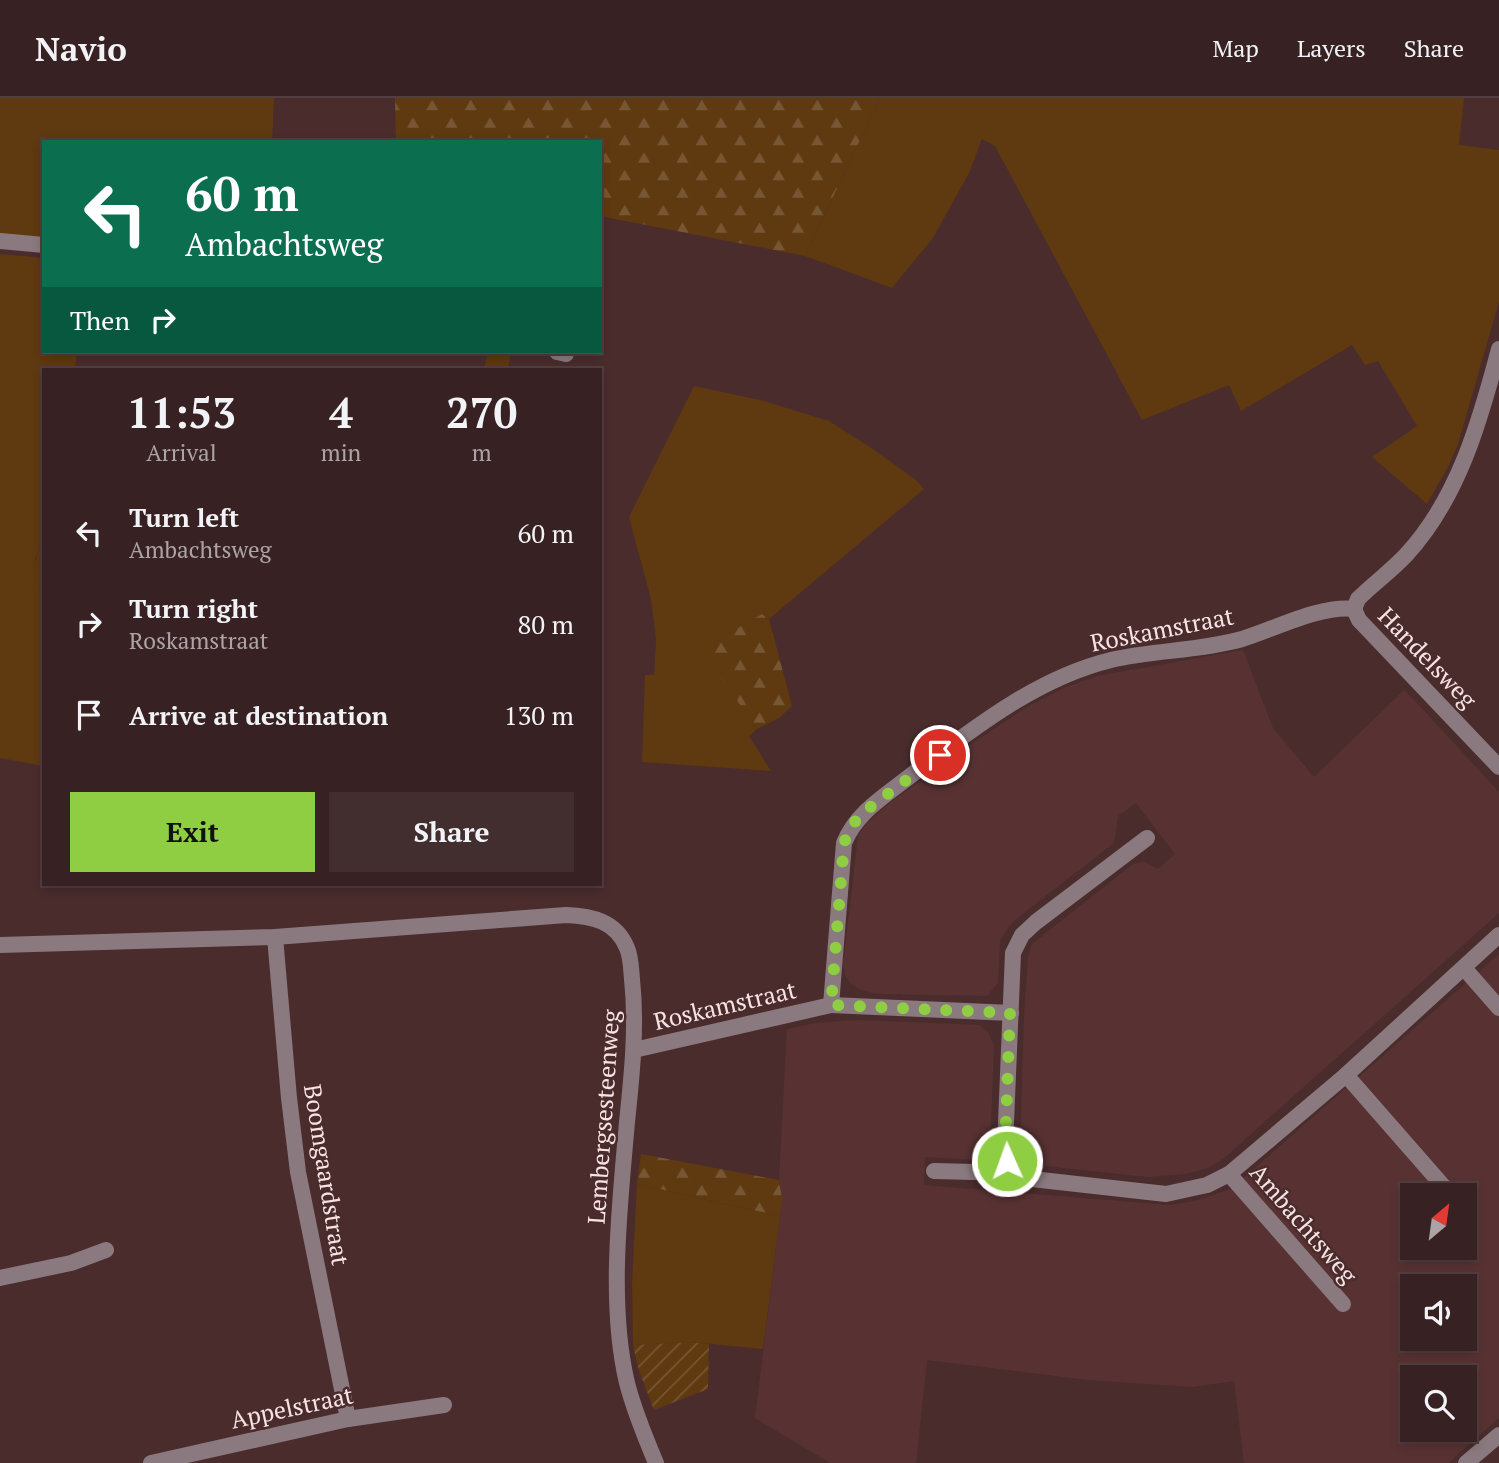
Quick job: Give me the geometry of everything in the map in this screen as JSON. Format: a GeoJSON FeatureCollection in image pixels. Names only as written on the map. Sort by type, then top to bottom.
{"type":"FeatureCollection","features":[{"type":"Feature","properties":{"kind":"street"},"geometry":{"type":"LineString","coordinates":[[0,241],[42,245]]}},
{"type":"Feature","properties":{"kind":"street"},"geometry":{"type":"LineString","coordinates":[[1354,609],[1358,599],[1407,554],[1449,493],[1472,440],[1499,349]]}},
{"type":"Feature","properties":{"kind":"street","name":"Roskamstraat"},"geometry":{"type":"LineString","coordinates":[[634,1050],[831,1005],[844,843],[850,828],[861,814],[922,767],[1020,699],[1087,668],[1112,660],[1241,639],[1342,607],[1354,609]]}},
{"type":"Feature","properties":{"kind":"street","name":"Handelsweg"},"geometry":{"type":"LineString","coordinates":[[1354,609],[1359,620],[1499,766]]}},
{"type":"Feature","properties":{"kind":"street"},"geometry":{"type":"LineString","coordinates":[[1014,1173],[1007,1161],[1005,1147],[1013,953],[1022,935],[1147,838]]}},
{"type":"Feature","properties":{"kind":"street","name":"Lembergsesteenweg"},"geometry":{"type":"LineString","coordinates":[[0,945],[275,937],[566,915],[593,918],[610,924],[622,937],[629,951],[635,1003],[617,1280],[621,1343],[627,1382],[656,1463]]}},
{"type":"Feature","properties":{"kind":"street","name":"Ambachtsweg"},"geometry":{"type":"LineString","coordinates":[[934,1171],[1014,1173],[1039,1181],[1166,1195],[1207,1185],[1229,1174],[1346,1075],[1499,935]]}},
{"type":"Feature","properties":{"kind":"street","name":"Boomgaardstraat"},"geometry":{"type":"LineString","coordinates":[[275,937],[298,1171],[348,1419]]}},
{"type":"Feature","properties":{"kind":"street"},"geometry":{"type":"LineString","coordinates":[[1464,968],[1499,1008]]}},
{"type":"Feature","properties":{"kind":"street"},"geometry":{"type":"LineString","coordinates":[[831,1005],[1010,1013]]}},
{"type":"Feature","properties":{"kind":"street"},"geometry":{"type":"LineString","coordinates":[[1346,1075],[1440,1183]]}},
{"type":"Feature","properties":{"kind":"street","name":"Ambachtsweg"},"geometry":{"type":"LineString","coordinates":[[1229,1174],[1343,1304]]}},
{"type":"Feature","properties":{"kind":"street"},"geometry":{"type":"LineString","coordinates":[[0,1278],[71,1263],[106,1250]]}},
{"type":"Feature","properties":{"kind":"street","name":"Appelstraat"},"geometry":{"type":"LineString","coordinates":[[151,1463],[348,1419],[444,1405]]}},
{"type":"Feature","properties":{"kind":"street"},"geometry":{"type":"LineString","coordinates":[[1466,1463],[1499,1435]]}},
{"type":"Feature","properties":{"kind":"shaded area"},"geometry":{"type":"Polygon","coordinates":[[[1243,650],[1273,728],[1314,777],[1404,690],[1417,703],[1499,792],[1499,913],[1223,1159],[1208,1168],[1185,1174],[1148,1177],[1027,1164],[1020,1151],[1024,1016],[1028,957],[1032,944],[1133,864],[1144,862],[1158,869],[1175,854],[1136,803],[1118,816],[1114,843],[1008,928],[1000,941],[998,983],[987,996],[885,994],[872,993],[851,984],[843,965],[858,836],[867,823],[891,802],[970,745],[1029,706],[1064,688],[1097,676],[1243,650]]]}},
{"type":"Feature","properties":{"kind":"shaded area"},"geometry":{"type":"Polygon","coordinates":[[[1499,954],[1499,1418],[1477,1437],[1477,1365],[1400,1365],[1400,1442],[1472,1442],[1448,1463],[1244,1463],[1234,1381],[1192,1387],[1088,1380],[927,1360],[916,1463],[830,1463],[755,1418],[782,1198],[779,1180],[787,1029],[816,1023],[856,1020],[979,1025],[988,1032],[994,1045],[990,1150],[979,1160],[925,1157],[924,1185],[1169,1205],[1195,1201],[1231,1189],[1499,954]]]}},
{"type":"Feature","properties":{"kind":"green space"},"geometry":{"type":"Polygon","coordinates":[[[0,98],[274,98],[272,140],[42,140],[42,242],[0,238],[0,98]]]}},
{"type":"Feature","properties":{"kind":"green space"},"geometry":{"type":"Polygon","coordinates":[[[395,98],[880,98],[805,256],[602,216],[602,140],[396,140],[395,98]]]}},
{"type":"Feature","properties":{"kind":"green space"},"geometry":{"type":"Polygon","coordinates":[[[880,98],[1464,98],[1459,145],[1499,150],[1499,302],[1458,444],[1427,504],[1372,457],[1417,426],[1378,361],[1365,365],[1352,345],[1241,411],[1229,385],[1142,420],[995,146],[982,139],[969,173],[933,238],[892,288],[805,256],[880,98]]]}},
{"type":"Feature","properties":{"kind":"green space"},"geometry":{"type":"Polygon","coordinates":[[[0,254],[42,258],[42,354],[77,354],[75,368],[42,368],[42,543],[35,559],[39,591],[42,592],[42,766],[0,758],[0,254]]]}},
{"type":"Feature","properties":{"kind":"green space"},"geometry":{"type":"Polygon","coordinates":[[[488,354],[511,354],[508,368],[484,368],[488,354]]]}},
{"type":"Feature","properties":{"kind":"green space"},"geometry":{"type":"Polygon","coordinates":[[[694,386],[760,400],[829,421],[873,449],[916,480],[924,489],[769,619],[762,614],[702,649],[757,729],[749,736],[771,771],[642,762],[645,675],[654,675],[656,639],[651,599],[629,517],[694,386]]]}},
{"type":"Feature","properties":{"kind":"green space"},"geometry":{"type":"Polygon","coordinates":[[[42,544],[42,592],[36,584],[36,559],[42,544]]]}},
{"type":"Feature","properties":{"kind":"green space"},"geometry":{"type":"Polygon","coordinates":[[[762,614],[769,619],[792,706],[779,718],[757,729],[701,649],[762,614]]]}},
{"type":"Feature","properties":{"kind":"green space"},"geometry":{"type":"Polygon","coordinates":[[[641,1154],[779,1180],[782,1198],[780,1216],[637,1184],[641,1154]]]}},
{"type":"Feature","properties":{"kind":"green space"},"geometry":{"type":"Polygon","coordinates":[[[637,1184],[780,1216],[763,1349],[691,1342],[633,1345],[632,1283],[637,1184]]]}},
{"type":"Feature","properties":{"kind":"green space"},"geometry":{"type":"Polygon","coordinates":[[[691,1342],[709,1344],[708,1389],[654,1410],[639,1371],[633,1345],[691,1342]]]}},
{"type":"Feature","properties":{"kind":"route"},"geometry":{"type":"LineString","coordinates":[[940,755],[861,814],[850,828],[844,843],[831,1005],[1010,1013],[1005,1147],[1007,1161]]}}]}
